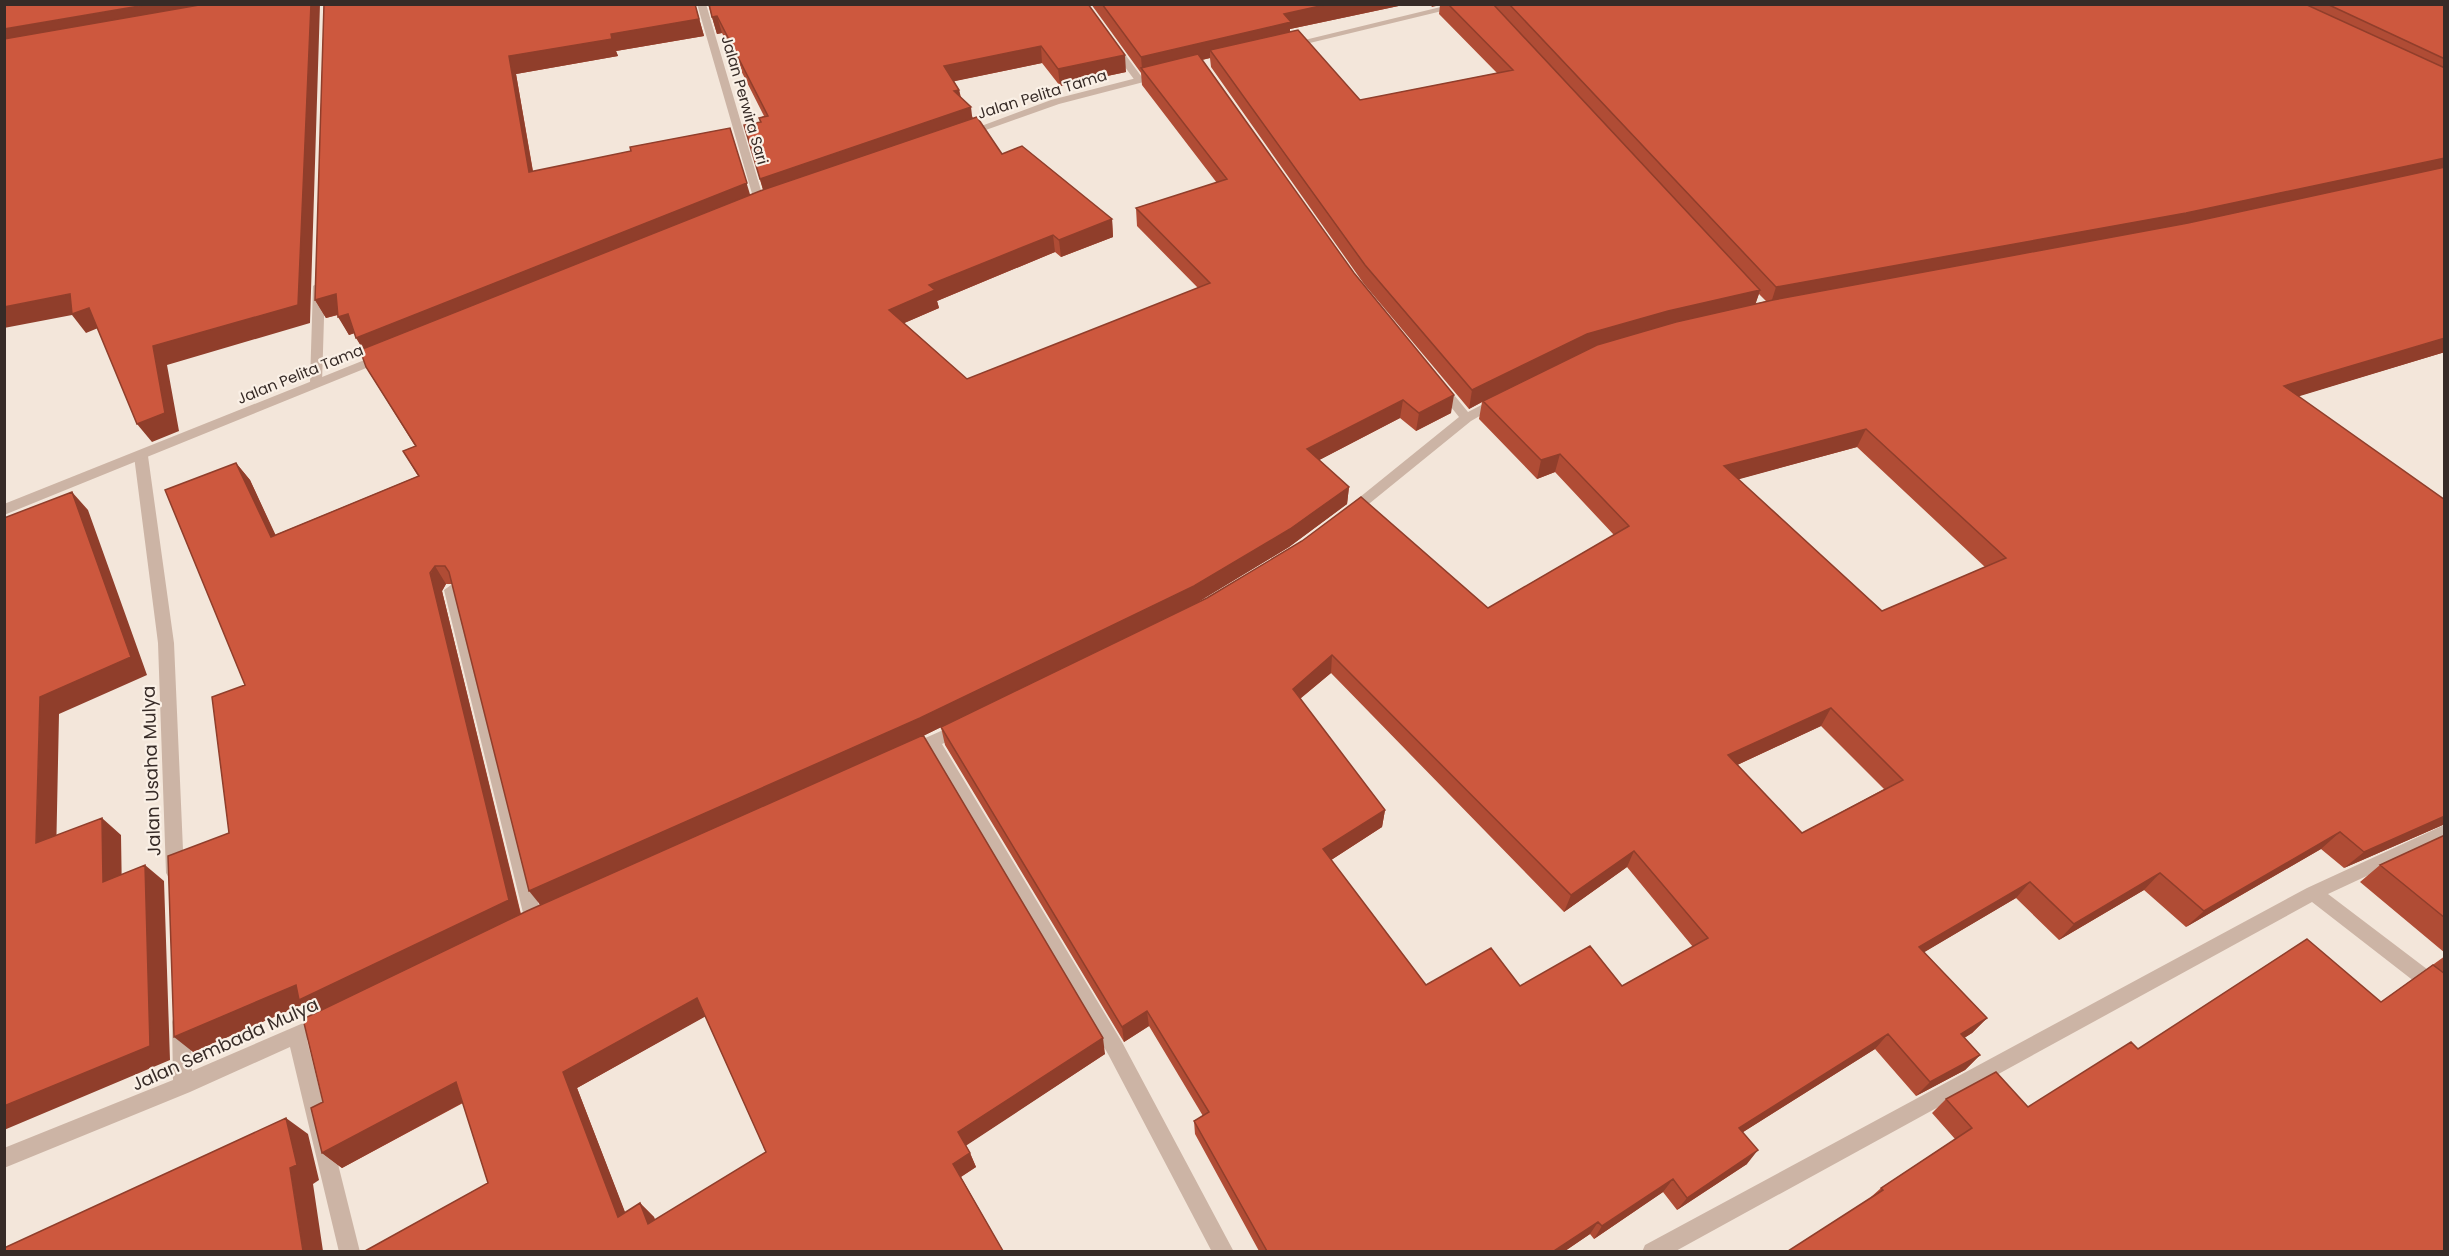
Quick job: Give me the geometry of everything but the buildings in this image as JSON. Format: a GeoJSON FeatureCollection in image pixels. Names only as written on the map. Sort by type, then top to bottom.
{"type":"FeatureCollection","features":[{"type":"Feature","properties":{"kind":"street","name":"Jalan Perwira Sari"},"geometry":{"type":"LineString","coordinates":[[701,4],[760,205]]}},
{"type":"Feature","properties":{"kind":"street"},"geometry":{"type":"LineString","coordinates":[[1282,46],[1467,4]]}},
{"type":"Feature","properties":{"kind":"street"},"geometry":{"type":"LineString","coordinates":[[1104,33],[1139,80]]}},
{"type":"Feature","properties":{"kind":"street","name":"Jalan Pelita Tama"},"geometry":{"type":"LineString","coordinates":[[957,136],[1056,102],[1170,72]]}},
{"type":"Feature","properties":{"kind":"street"},"geometry":{"type":"LineString","coordinates":[[316,383],[319,277]]}},
{"type":"Feature","properties":{"kind":"street","name":"Jalan Pelita Tama"},"geometry":{"type":"LineString","coordinates":[[4,510],[393,352]]}},
{"type":"Feature","properties":{"kind":"street"},"geometry":{"type":"LineString","coordinates":[[1430,375],[1466,418]]}},
{"type":"Feature","properties":{"kind":"street"},"geometry":{"type":"LineString","coordinates":[[1341,519],[1466,418],[1516,393]]}},
{"type":"Feature","properties":{"kind":"street","name":"Jalan Usaha Mulya"},"geometry":{"type":"LineString","coordinates":[[141,456],[166,643],[176,894]]}},
{"type":"Feature","properties":{"kind":"street"},"geometry":{"type":"LineString","coordinates":[[451,590],[534,922]]}},
{"type":"Feature","properties":{"kind":"street"},"geometry":{"type":"LineString","coordinates":[[900,757],[975,721]]}},
{"type":"Feature","properties":{"kind":"street"},"geometry":{"type":"LineString","coordinates":[[932,742],[1116,1048],[1224,1251]]}},
{"type":"Feature","properties":{"kind":"street"},"geometry":{"type":"LineString","coordinates":[[1652,1251],[2313,893],[2445,832]]}},
{"type":"Feature","properties":{"kind":"street"},"geometry":{"type":"LineString","coordinates":[[2313,893],[2445,993]]}},
{"type":"Feature","properties":{"kind":"street"},"geometry":{"type":"LineString","coordinates":[[180,1002],[183,1085]]}},
{"type":"Feature","properties":{"kind":"street","name":"Jalan Sembada Mulya"},"geometry":{"type":"LineString","coordinates":[[4,1158],[183,1085],[340,1015]]}},
{"type":"Feature","properties":{"kind":"street"},"geometry":{"type":"LineString","coordinates":[[297,1036],[350,1251]]}}]}
